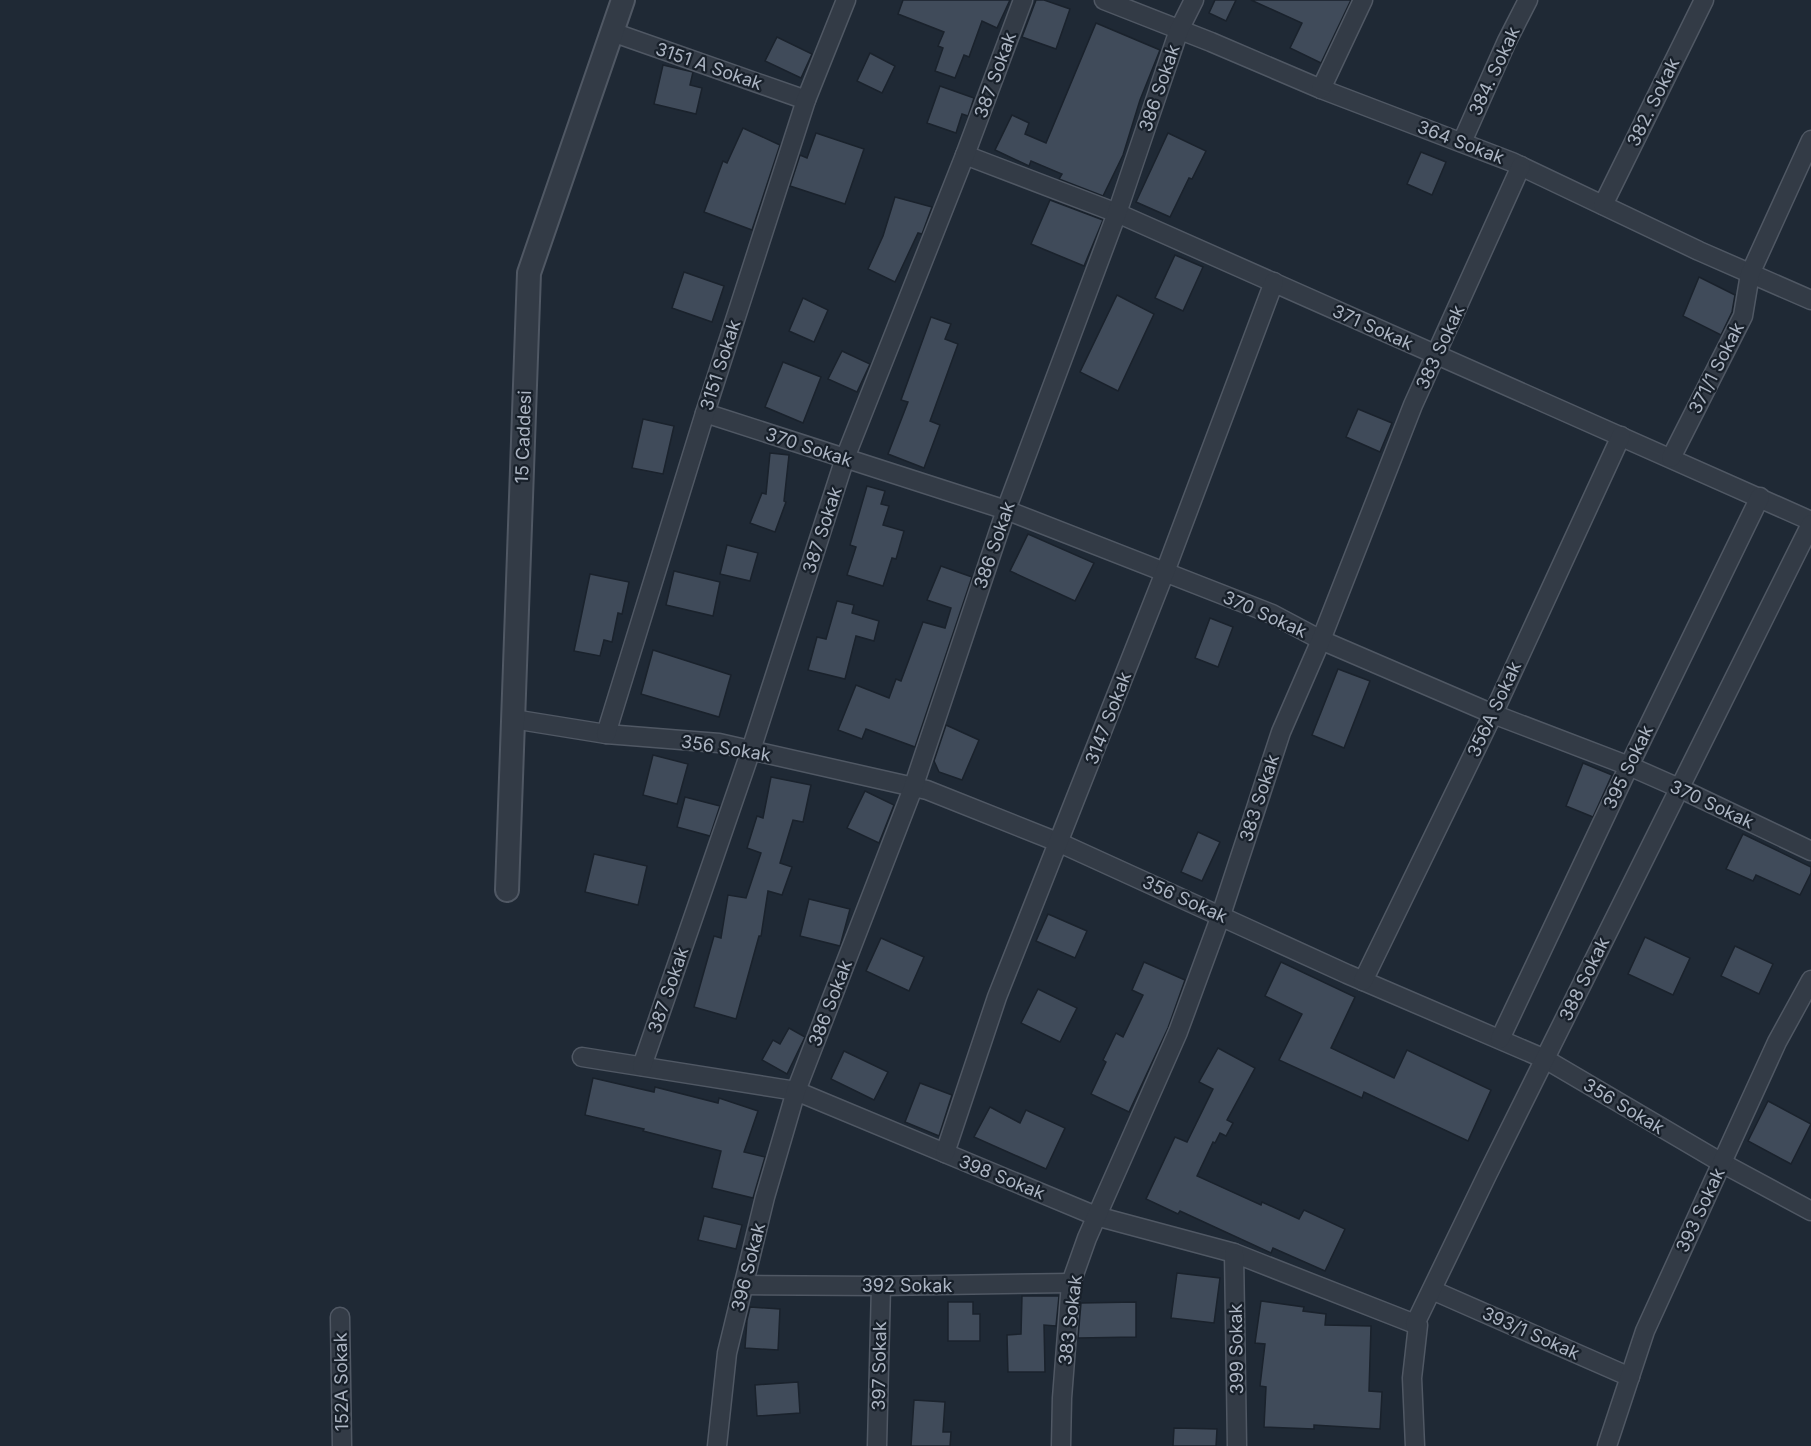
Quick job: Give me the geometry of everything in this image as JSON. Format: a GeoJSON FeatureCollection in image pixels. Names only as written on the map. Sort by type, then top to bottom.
{"type":"FeatureCollection","features":[{"type":"Feature","properties":{"kind":"street","name":"15 Caddesi"},"geometry":{"type":"LineString","coordinates":[[507,890],[529,273],[623,0]]}},
{"type":"Feature","properties":{"kind":"street","name":"3151 Sokak"},"geometry":{"type":"LineString","coordinates":[[606,734],[705,413],[806,100],[846,0]]}},
{"type":"Feature","properties":{"kind":"street","name":"387 Sokak"},"geometry":{"type":"LineString","coordinates":[[642,1066],[751,750],[845,458],[965,155],[1023,0]]}},
{"type":"Feature","properties":{"kind":"street","name":"364 Sokak"},"geometry":{"type":"LineString","coordinates":[[1104,0],[1521,166],[1750,274],[1811,300]]}},
{"type":"Feature","properties":{"kind":"street","name":"386 Sokak"},"geometry":{"type":"LineString","coordinates":[[796,1091],[913,788],[1006,510],[1117,213],[1179,30],[1194,0]]}},
{"type":"Feature","properties":{"kind":"street"},"geometry":{"type":"LineString","coordinates":[[1321,88],[1363,0]]}},
{"type":"Feature","properties":{"kind":"street","name":"384. Sokak"},"geometry":{"type":"LineString","coordinates":[[1462,142],[1528,0]]}},
{"type":"Feature","properties":{"kind":"street","name":"382. Sokak"},"geometry":{"type":"LineString","coordinates":[[1603,205],[1704,0]]}},
{"type":"Feature","properties":{"kind":"street","name":"3151 A Sokak"},"geometry":{"type":"LineString","coordinates":[[612,32],[806,100]]}},
{"type":"Feature","properties":{"kind":"street","name":"371/1 Sokak"},"geometry":{"type":"LineString","coordinates":[[1671,458],[1743,316],[1750,274],[1811,140]]}},
{"type":"Feature","properties":{"kind":"street","name":"371 Sokak"},"geometry":{"type":"LineString","coordinates":[[965,155],[1117,213],[1760,496],[1811,522]]}},
{"type":"Feature","properties":{"kind":"street","name":"383 Sokak"},"geometry":{"type":"LineString","coordinates":[[1061,1446],[1062,1398],[1071,1283],[1096,1216],[1178,1032],[1221,915],[1281,732],[1321,640],[1413,405],[1521,166]]}},
{"type":"Feature","properties":{"kind":"street","name":"3147 Sokak"},"geometry":{"type":"LineString","coordinates":[[945,1154],[997,998],[1165,572],[1274,282]]}},
{"type":"Feature","properties":{"kind":"street","name":"370 Sokak"},"geometry":{"type":"LineString","coordinates":[[705,413],[1006,510],[1272,614],[1321,640],[1493,714],[1629,766],[1811,851]]}},
{"type":"Feature","properties":{"kind":"street","name":"356A Sokak"},"geometry":{"type":"LineString","coordinates":[[1363,981],[1493,714],[1621,436]]}},
{"type":"Feature","properties":{"kind":"street","name":"395 Sokak"},"geometry":{"type":"LineString","coordinates":[[1500,1039],[1760,496]]}},
{"type":"Feature","properties":{"kind":"street","name":"388 Sokak"},"geometry":{"type":"LineString","coordinates":[[1414,1446],[1412,1378],[1418,1324],[1415,1324],[1811,522]]}},
{"type":"Feature","properties":{"kind":"street","name":"356 Sokak"},"geometry":{"type":"LineString","coordinates":[[513,719],[606,734],[719,742],[927,790],[1060,843],[1363,981],[1545,1059],[1722,1163],[1811,1211]]}},
{"type":"Feature","properties":{"kind":"street","name":"393 Sokak"},"geometry":{"type":"LineString","coordinates":[[1607,1446],[1645,1331],[1777,1042],[1811,980]]}},
{"type":"Feature","properties":{"kind":"street","name":"398 Sokak"},"geometry":{"type":"LineString","coordinates":[[582,1057],[796,1091],[1096,1216],[1234,1253],[1415,1324]]}},
{"type":"Feature","properties":{"kind":"street","name":"396 Sokak"},"geometry":{"type":"LineString","coordinates":[[717,1446],[727,1353],[765,1197],[796,1091]]}},
{"type":"Feature","properties":{"kind":"street","name":"399 Sokak"},"geometry":{"type":"LineString","coordinates":[[1234,1253],[1237,1446]]}},
{"type":"Feature","properties":{"kind":"street","name":"392 Sokak"},"geometry":{"type":"LineString","coordinates":[[743,1285],[881,1286],[1071,1283]]}},
{"type":"Feature","properties":{"kind":"street","name":"397 Sokak"},"geometry":{"type":"LineString","coordinates":[[877,1446],[881,1286]]}},
{"type":"Feature","properties":{"kind":"street","name":"393/1 Sokak"},"geometry":{"type":"LineString","coordinates":[[1432,1290],[1630,1377]]}},
{"type":"Feature","properties":{"kind":"street","name":"152A Sokak"},"geometry":{"type":"LineString","coordinates":[[340,1317],[342,1446]]}},
{"type":"Feature","properties":{"kind":"building"},"geometry":{"type":"Polygon","coordinates":[[[903,0],[1010,0],[997,28],[982,21],[969,57],[964,55],[955,78],[935,71],[943,48],[938,46],[944,32],[898,14],[903,0]]]}},
{"type":"Feature","properties":{"kind":"building"},"geometry":{"type":"Polygon","coordinates":[[[1036,0],[1044,0],[1070,9],[1056,49],[1022,37],[1036,0]]]}},
{"type":"Feature","properties":{"kind":"building"},"geometry":{"type":"Polygon","coordinates":[[[1215,0],[1236,0],[1226,21],[1209,13],[1215,0]]]}},
{"type":"Feature","properties":{"kind":"building"},"geometry":{"type":"Polygon","coordinates":[[[1251,0],[1351,0],[1321,63],[1290,48],[1302,23],[1251,0]]]}},
{"type":"Feature","properties":{"kind":"building"},"geometry":{"type":"Polygon","coordinates":[[[1096,23],[1160,50],[1140,100],[1123,155],[1103,196],[1059,179],[1062,174],[1031,161],[1029,166],[995,150],[1012,115],[1029,123],[1025,134],[1046,143],[1096,23]]]}},
{"type":"Feature","properties":{"kind":"building"},"geometry":{"type":"Polygon","coordinates":[[[777,37],[812,54],[801,78],[765,61],[777,37]]]}},
{"type":"Feature","properties":{"kind":"building"},"geometry":{"type":"Polygon","coordinates":[[[870,53],[895,66],[882,93],[857,81],[870,53]]]}},
{"type":"Feature","properties":{"kind":"building"},"geometry":{"type":"Polygon","coordinates":[[[663,65],[693,72],[690,85],[702,88],[696,114],[654,104],[663,65]]]}},
{"type":"Feature","properties":{"kind":"building"},"geometry":{"type":"Polygon","coordinates":[[[940,86],[974,98],[968,116],[962,114],[956,133],[927,123],[940,86]]]}},
{"type":"Feature","properties":{"kind":"building"},"geometry":{"type":"Polygon","coordinates":[[[743,128],[780,145],[752,230],[704,212],[723,161],[727,163],[743,128]]]}},
{"type":"Feature","properties":{"kind":"building"},"geometry":{"type":"Polygon","coordinates":[[[816,133],[864,149],[845,204],[790,186],[800,155],[807,158],[816,133]]]}},
{"type":"Feature","properties":{"kind":"building"},"geometry":{"type":"Polygon","coordinates":[[[1168,133],[1206,151],[1192,179],[1189,178],[1170,217],[1136,202],[1168,133]]]}},
{"type":"Feature","properties":{"kind":"building"},"geometry":{"type":"Polygon","coordinates":[[[1421,152],[1446,162],[1432,195],[1407,184],[1421,152]]]}},
{"type":"Feature","properties":{"kind":"building"},"geometry":{"type":"Polygon","coordinates":[[[895,197],[932,207],[922,234],[918,233],[895,282],[868,269],[883,236],[895,197]]]}},
{"type":"Feature","properties":{"kind":"building"},"geometry":{"type":"Polygon","coordinates":[[[1050,200],[1103,220],[1084,266],[1031,244],[1050,200]]]}},
{"type":"Feature","properties":{"kind":"building"},"geometry":{"type":"Polygon","coordinates":[[[1175,255],[1203,267],[1183,311],[1155,298],[1175,255]]]}},
{"type":"Feature","properties":{"kind":"building"},"geometry":{"type":"Polygon","coordinates":[[[684,272],[724,286],[712,322],[672,308],[684,272]]]}},
{"type":"Feature","properties":{"kind":"building"},"geometry":{"type":"Polygon","coordinates":[[[1699,277],[1735,295],[1732,312],[1721,335],[1683,316],[1699,277]]]}},
{"type":"Feature","properties":{"kind":"building"},"geometry":{"type":"Polygon","coordinates":[[[1117,295],[1154,314],[1118,391],[1080,372],[1117,295]]]}},
{"type":"Feature","properties":{"kind":"building"},"geometry":{"type":"Polygon","coordinates":[[[803,298],[828,310],[814,342],[789,331],[803,298]]]}},
{"type":"Feature","properties":{"kind":"building"},"geometry":{"type":"Polygon","coordinates":[[[931,317],[951,324],[945,339],[958,344],[930,421],[940,425],[924,468],[888,454],[908,402],[901,400],[931,317]]]}},
{"type":"Feature","properties":{"kind":"building"},"geometry":{"type":"Polygon","coordinates":[[[842,351],[870,364],[857,392],[828,379],[842,351]]]}},
{"type":"Feature","properties":{"kind":"building"},"geometry":{"type":"Polygon","coordinates":[[[783,362],[821,377],[803,423],[765,407],[783,362]]]}},
{"type":"Feature","properties":{"kind":"building"},"geometry":{"type":"Polygon","coordinates":[[[1358,409],[1392,423],[1380,452],[1346,437],[1358,409]]]}},
{"type":"Feature","properties":{"kind":"building"},"geometry":{"type":"Polygon","coordinates":[[[643,419],[674,426],[663,474],[632,468],[643,419]]]}},
{"type":"Feature","properties":{"kind":"building"},"geometry":{"type":"Polygon","coordinates":[[[770,453],[789,455],[784,501],[786,502],[775,532],[750,523],[762,493],[766,494],[770,453]]]}},
{"type":"Feature","properties":{"kind":"building"},"geometry":{"type":"Polygon","coordinates":[[[867,486],[885,491],[881,504],[889,506],[883,525],[904,531],[896,559],[892,558],[883,586],[847,575],[856,547],[850,545],[867,486]]]}},
{"type":"Feature","properties":{"kind":"building"},"geometry":{"type":"Polygon","coordinates":[[[1028,534],[1094,563],[1075,601],[1010,571],[1028,534]]]}},
{"type":"Feature","properties":{"kind":"building"},"geometry":{"type":"Polygon","coordinates":[[[727,545],[758,553],[750,581],[720,574],[727,545]]]}},
{"type":"Feature","properties":{"kind":"building"},"geometry":{"type":"Polygon","coordinates":[[[941,566],[972,577],[915,747],[866,729],[862,739],[838,730],[856,685],[889,698],[896,679],[901,681],[923,622],[945,628],[951,608],[927,600],[941,566]]]}},
{"type":"Feature","properties":{"kind":"building"},"geometry":{"type":"Polygon","coordinates":[[[674,571],[720,582],[713,616],[666,605],[674,571]]]}},
{"type":"Feature","properties":{"kind":"building"},"geometry":{"type":"Polygon","coordinates":[[[590,574],[629,582],[622,614],[618,613],[612,642],[604,640],[600,656],[574,651],[590,574]]]}},
{"type":"Feature","properties":{"kind":"building"},"geometry":{"type":"Polygon","coordinates":[[[837,601],[854,605],[852,613],[879,621],[874,641],[856,636],[845,679],[808,670],[817,637],[826,639],[837,601]]]}},
{"type":"Feature","properties":{"kind":"building"},"geometry":{"type":"Polygon","coordinates":[[[1210,618],[1233,627],[1218,667],[1195,658],[1210,618]]]}},
{"type":"Feature","properties":{"kind":"building"},"geometry":{"type":"Polygon","coordinates":[[[653,650],[731,675],[719,717],[641,694],[653,650]]]}},
{"type":"Feature","properties":{"kind":"building"},"geometry":{"type":"Polygon","coordinates":[[[1338,669],[1370,681],[1344,748],[1312,735],[1338,669]]]}},
{"type":"Feature","properties":{"kind":"building"},"geometry":{"type":"Polygon","coordinates":[[[946,725],[979,740],[962,780],[939,772],[934,761],[946,725]]]}},
{"type":"Feature","properties":{"kind":"building"},"geometry":{"type":"Polygon","coordinates":[[[653,755],[688,764],[677,804],[643,795],[653,755]]]}},
{"type":"Feature","properties":{"kind":"building"},"geometry":{"type":"Polygon","coordinates":[[[1583,763],[1612,775],[1593,817],[1566,806],[1583,763]]]}},
{"type":"Feature","properties":{"kind":"building"},"geometry":{"type":"Polygon","coordinates":[[[771,777],[811,785],[803,822],[793,820],[780,863],[792,867],[782,895],[768,891],[761,936],[759,936],[736,1019],[694,1007],[714,936],[721,938],[728,895],[746,898],[761,853],[747,848],[757,816],[763,818],[771,777]]]}},
{"type":"Feature","properties":{"kind":"building"},"geometry":{"type":"Polygon","coordinates":[[[865,791],[894,805],[879,843],[847,828],[865,791]]]}},
{"type":"Feature","properties":{"kind":"building"},"geometry":{"type":"Polygon","coordinates":[[[685,797],[720,806],[710,836],[677,827],[685,797]]]}},
{"type":"Feature","properties":{"kind":"building"},"geometry":{"type":"Polygon","coordinates":[[[1198,832],[1220,842],[1202,881],[1181,872],[1198,832]]]}},
{"type":"Feature","properties":{"kind":"building"},"geometry":{"type":"Polygon","coordinates":[[[1743,834],[1811,867],[1811,873],[1800,895],[1756,875],[1753,881],[1726,869],[1743,834]]]}},
{"type":"Feature","properties":{"kind":"building"},"geometry":{"type":"Polygon","coordinates":[[[594,854],[647,866],[638,905],[585,892],[594,854]]]}},
{"type":"Feature","properties":{"kind":"building"},"geometry":{"type":"Polygon","coordinates":[[[809,899],[850,909],[840,946],[800,936],[809,899]]]}},
{"type":"Feature","properties":{"kind":"building"},"geometry":{"type":"Polygon","coordinates":[[[1048,914],[1087,931],[1075,958],[1036,941],[1048,914]]]}},
{"type":"Feature","properties":{"kind":"building"},"geometry":{"type":"Polygon","coordinates":[[[1645,937],[1690,958],[1673,995],[1628,974],[1645,937]]]}},
{"type":"Feature","properties":{"kind":"building"},"geometry":{"type":"Polygon","coordinates":[[[881,938],[924,957],[909,991],[866,971],[881,938]]]}},
{"type":"Feature","properties":{"kind":"building"},"geometry":{"type":"Polygon","coordinates":[[[1735,946],[1773,964],[1759,994],[1721,976],[1735,946]]]}},
{"type":"Feature","properties":{"kind":"building"},"geometry":{"type":"Polygon","coordinates":[[[1144,962],[1185,980],[1168,1028],[1129,1112],[1091,1094],[1116,1033],[1123,1037],[1143,995],[1132,990],[1144,962]]]}},
{"type":"Feature","properties":{"kind":"building"},"geometry":{"type":"Polygon","coordinates":[[[1281,962],[1355,997],[1331,1048],[1394,1078],[1407,1050],[1491,1090],[1468,1141],[1364,1092],[1362,1098],[1279,1060],[1302,1014],[1265,996],[1281,962]]]}},
{"type":"Feature","properties":{"kind":"building"},"geometry":{"type":"Polygon","coordinates":[[[1038,989],[1077,1008],[1060,1042],[1021,1023],[1038,989]]]}},
{"type":"Feature","properties":{"kind":"building"},"geometry":{"type":"Polygon","coordinates":[[[789,1028],[805,1037],[787,1074],[762,1060],[773,1040],[780,1044],[789,1028]]]}},
{"type":"Feature","properties":{"kind":"building"},"geometry":{"type":"Polygon","coordinates":[[[1218,1048],[1255,1068],[1227,1120],[1233,1123],[1226,1136],[1220,1133],[1215,1143],[1213,1142],[1197,1176],[1261,1205],[1262,1202],[1299,1219],[1304,1210],[1345,1229],[1325,1271],[1273,1248],[1271,1253],[1180,1211],[1178,1214],[1146,1199],[1175,1137],[1187,1142],[1213,1089],[1199,1082],[1218,1048]]]}},
{"type":"Feature","properties":{"kind":"building"},"geometry":{"type":"Polygon","coordinates":[[[844,1051],[888,1072],[874,1100],[831,1079],[844,1051]]]}},
{"type":"Feature","properties":{"kind":"building"},"geometry":{"type":"Polygon","coordinates":[[[593,1078],[654,1092],[655,1087],[718,1103],[719,1098],[758,1111],[744,1152],[765,1157],[753,1198],[712,1188],[721,1151],[585,1115],[593,1078]]]}},
{"type":"Feature","properties":{"kind":"building"},"geometry":{"type":"Polygon","coordinates":[[[920,1083],[952,1095],[939,1136],[905,1122],[920,1083]]]}},
{"type":"Feature","properties":{"kind":"building"},"geometry":{"type":"Polygon","coordinates":[[[1768,1101],[1811,1124],[1791,1164],[1748,1141],[1768,1101]]]}},
{"type":"Feature","properties":{"kind":"building"},"geometry":{"type":"Polygon","coordinates":[[[990,1107],[1020,1123],[1026,1110],[1065,1128],[1046,1169],[974,1137],[990,1107]]]}},
{"type":"Feature","properties":{"kind":"building"},"geometry":{"type":"Polygon","coordinates":[[[704,1216],[742,1225],[736,1249],[698,1240],[704,1216]]]}},
{"type":"Feature","properties":{"kind":"building"},"geometry":{"type":"Polygon","coordinates":[[[1177,1273],[1220,1278],[1214,1323],[1171,1318],[1177,1273]]]}},
{"type":"Feature","properties":{"kind":"building"},"geometry":{"type":"Polygon","coordinates":[[[1022,1296],[1059,1296],[1056,1326],[1044,1325],[1045,1372],[1008,1372],[1007,1335],[1021,1334],[1022,1296]]]}},
{"type":"Feature","properties":{"kind":"building"},"geometry":{"type":"Polygon","coordinates":[[[1261,1301],[1304,1307],[1303,1311],[1326,1314],[1325,1325],[1371,1326],[1369,1391],[1382,1392],[1380,1429],[1314,1425],[1314,1429],[1264,1427],[1266,1387],[1260,1386],[1265,1344],[1255,1343],[1261,1301]]]}},
{"type":"Feature","properties":{"kind":"building"},"geometry":{"type":"Polygon","coordinates":[[[948,1302],[973,1302],[973,1314],[980,1314],[980,1341],[948,1341],[948,1302]]]}},
{"type":"Feature","properties":{"kind":"building"},"geometry":{"type":"Polygon","coordinates":[[[1136,1302],[1136,1337],[1078,1338],[1081,1303],[1136,1302]]]}},
{"type":"Feature","properties":{"kind":"building"},"geometry":{"type":"Polygon","coordinates":[[[750,1307],[780,1309],[778,1350],[745,1348],[750,1307]]]}},
{"type":"Feature","properties":{"kind":"building"},"geometry":{"type":"Polygon","coordinates":[[[798,1382],[800,1413],[757,1416],[755,1385],[798,1382]]]}},
{"type":"Feature","properties":{"kind":"building"},"geometry":{"type":"Polygon","coordinates":[[[914,1400],[945,1402],[943,1432],[951,1432],[950,1446],[911,1446],[914,1400]]]}},
{"type":"Feature","properties":{"kind":"building"},"geometry":{"type":"Polygon","coordinates":[[[1174,1428],[1217,1429],[1216,1446],[1173,1446],[1174,1428]]]}}]}
